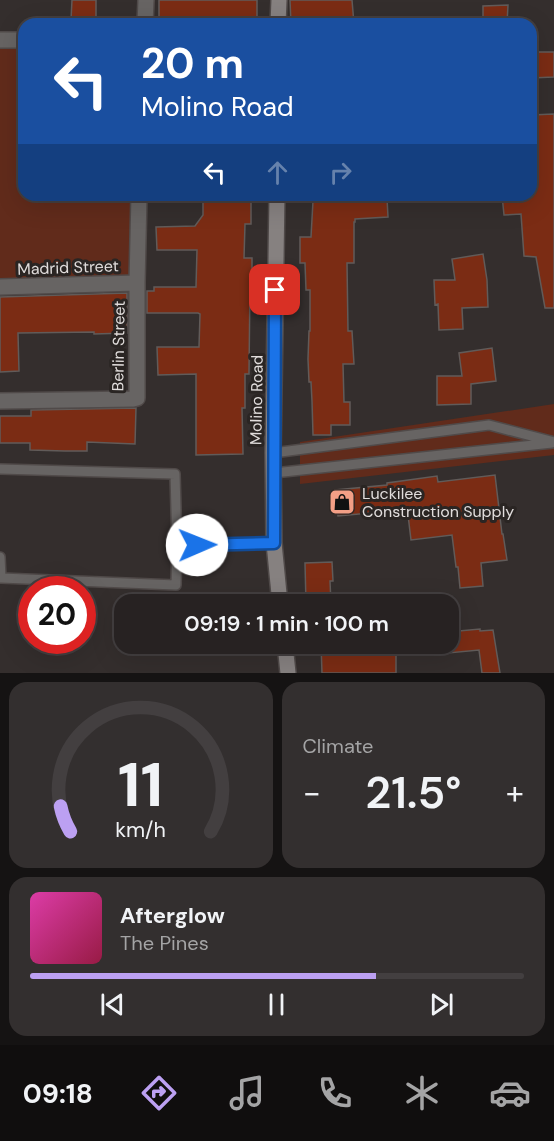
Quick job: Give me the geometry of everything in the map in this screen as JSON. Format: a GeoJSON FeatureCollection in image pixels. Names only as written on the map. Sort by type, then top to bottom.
{"type":"FeatureCollection","features":[{"type":"Feature","properties":{"kind":"main road"},"geometry":{"type":"LineString","coordinates":[[278,18],[279,0]]}},
{"type":"Feature","properties":{"kind":"main road","name":"Molino Road"},"geometry":{"type":"LineString","coordinates":[[277,201],[273,453],[274,543],[279,594]]}},
{"type":"Feature","properties":{"kind":"main road"},"geometry":{"type":"LineString","coordinates":[[286,654],[288,673]]}},
{"type":"Feature","properties":{"kind":"street"},"geometry":{"type":"LineString","coordinates":[[145,18],[146,0]]}},
{"type":"Feature","properties":{"kind":"street"},"geometry":{"type":"LineString","coordinates":[[0,40],[18,40]]}},
{"type":"Feature","properties":{"kind":"street","name":"Berlin Street"},"geometry":{"type":"LineString","coordinates":[[0,401],[137,398],[139,201]]}},
{"type":"Feature","properties":{"kind":"street","name":"Madrid Street"},"geometry":{"type":"LineString","coordinates":[[0,287],[137,283]]}},
{"type":"Feature","properties":{"kind":"lane"},"geometry":{"type":"LineString","coordinates":[[273,453],[489,425],[554,442]]}},
{"type":"Feature","properties":{"kind":"lane"},"geometry":{"type":"LineString","coordinates":[[274,473],[554,442]]}},
{"type":"Feature","properties":{"kind":"lane"},"geometry":{"type":"LineString","coordinates":[[0,469],[175,474],[176,585],[1,578],[0,557]]}},
{"type":"Feature","properties":{"kind":"lane"},"geometry":{"type":"LineString","coordinates":[[177,545],[274,543]]}},
{"type":"Feature","properties":{"kind":"shaded area"},"geometry":{"type":"Polygon","coordinates":[[[0,46],[18,46],[18,201],[130,201],[130,277],[0,280],[0,46]]]}},
{"type":"Feature","properties":{"kind":"shaded area"},"geometry":{"type":"Polygon","coordinates":[[[554,404],[554,455],[300,484],[300,442],[554,404]]]}},
{"type":"Feature","properties":{"kind":"building"},"geometry":{"type":"Polygon","coordinates":[[[72,0],[96,0],[96,18],[71,18],[72,0]]]}},
{"type":"Feature","properties":{"kind":"building"},"geometry":{"type":"Polygon","coordinates":[[[159,0],[257,0],[257,18],[159,18],[159,0]]]}},
{"type":"Feature","properties":{"kind":"building"},"geometry":{"type":"Polygon","coordinates":[[[290,0],[352,0],[354,18],[291,18],[290,0]]]}},
{"type":"Feature","properties":{"kind":"building"},"geometry":{"type":"Polygon","coordinates":[[[508,5],[507,18],[483,18],[483,6],[508,5]]]}},
{"type":"Feature","properties":{"kind":"building"},"geometry":{"type":"Polygon","coordinates":[[[537,52],[554,52],[554,77],[537,78],[537,52]]]}},
{"type":"Feature","properties":{"kind":"building"},"geometry":{"type":"Polygon","coordinates":[[[554,114],[554,308],[545,308],[536,257],[524,256],[521,214],[504,215],[503,201],[537,201],[537,115],[554,114]]]}},
{"type":"Feature","properties":{"kind":"building"},"geometry":{"type":"Polygon","coordinates":[[[203,201],[251,201],[251,224],[245,224],[244,258],[252,258],[252,284],[250,284],[249,374],[245,374],[245,408],[242,408],[243,454],[196,455],[196,374],[158,375],[157,347],[199,347],[200,314],[147,313],[147,291],[154,291],[154,287],[196,287],[197,250],[157,250],[156,227],[195,226],[203,215],[203,201]]]}},
{"type":"Feature","properties":{"kind":"building"},"geometry":{"type":"Polygon","coordinates":[[[313,201],[387,201],[388,217],[355,219],[354,222],[354,263],[347,263],[348,331],[352,331],[354,364],[343,364],[344,402],[350,402],[350,425],[331,425],[331,435],[313,435],[308,359],[310,290],[306,290],[305,263],[300,263],[300,237],[311,237],[313,201]]]}},
{"type":"Feature","properties":{"kind":"building"},"geometry":{"type":"Polygon","coordinates":[[[483,254],[488,307],[462,308],[463,329],[439,330],[434,280],[455,280],[452,259],[483,254]]]}},
{"type":"Feature","properties":{"kind":"building"},"geometry":{"type":"Polygon","coordinates":[[[127,293],[127,333],[18,333],[19,371],[0,372],[0,297],[127,293]]]}},
{"type":"Feature","properties":{"kind":"building"},"geometry":{"type":"Polygon","coordinates":[[[492,348],[496,381],[471,384],[471,404],[437,405],[437,376],[462,376],[459,353],[492,348]]]}},
{"type":"Feature","properties":{"kind":"building"},"geometry":{"type":"Polygon","coordinates":[[[136,408],[135,444],[87,442],[87,451],[65,451],[30,450],[30,443],[0,443],[0,416],[31,416],[31,410],[136,408]]]}},
{"type":"Feature","properties":{"kind":"building"},"geometry":{"type":"Polygon","coordinates":[[[495,475],[507,560],[481,563],[483,586],[460,588],[452,535],[411,540],[408,515],[392,517],[391,511],[338,516],[335,490],[387,485],[387,483],[437,476],[438,482],[495,475]]]}},
{"type":"Feature","properties":{"kind":"building"},"geometry":{"type":"Polygon","coordinates":[[[332,562],[333,581],[330,581],[331,594],[306,594],[305,563],[332,562]]]}},
{"type":"Feature","properties":{"kind":"building"},"geometry":{"type":"Polygon","coordinates":[[[493,630],[500,673],[482,673],[479,650],[459,652],[459,631],[493,630]]]}},
{"type":"Feature","properties":{"kind":"building"},"geometry":{"type":"Polygon","coordinates":[[[321,654],[396,654],[396,673],[322,673],[321,654]]]}},
{"type":"Feature","properties":{"kind":"place","name":"Luckilee Construction Supply"},"geometry":{"type":"Point","coordinates":[342,502]}},
{"type":"Feature","properties":{"kind":"route"},"geometry":{"type":"LineString","coordinates":[[197,545],[274,543],[275,290]]}}]}
